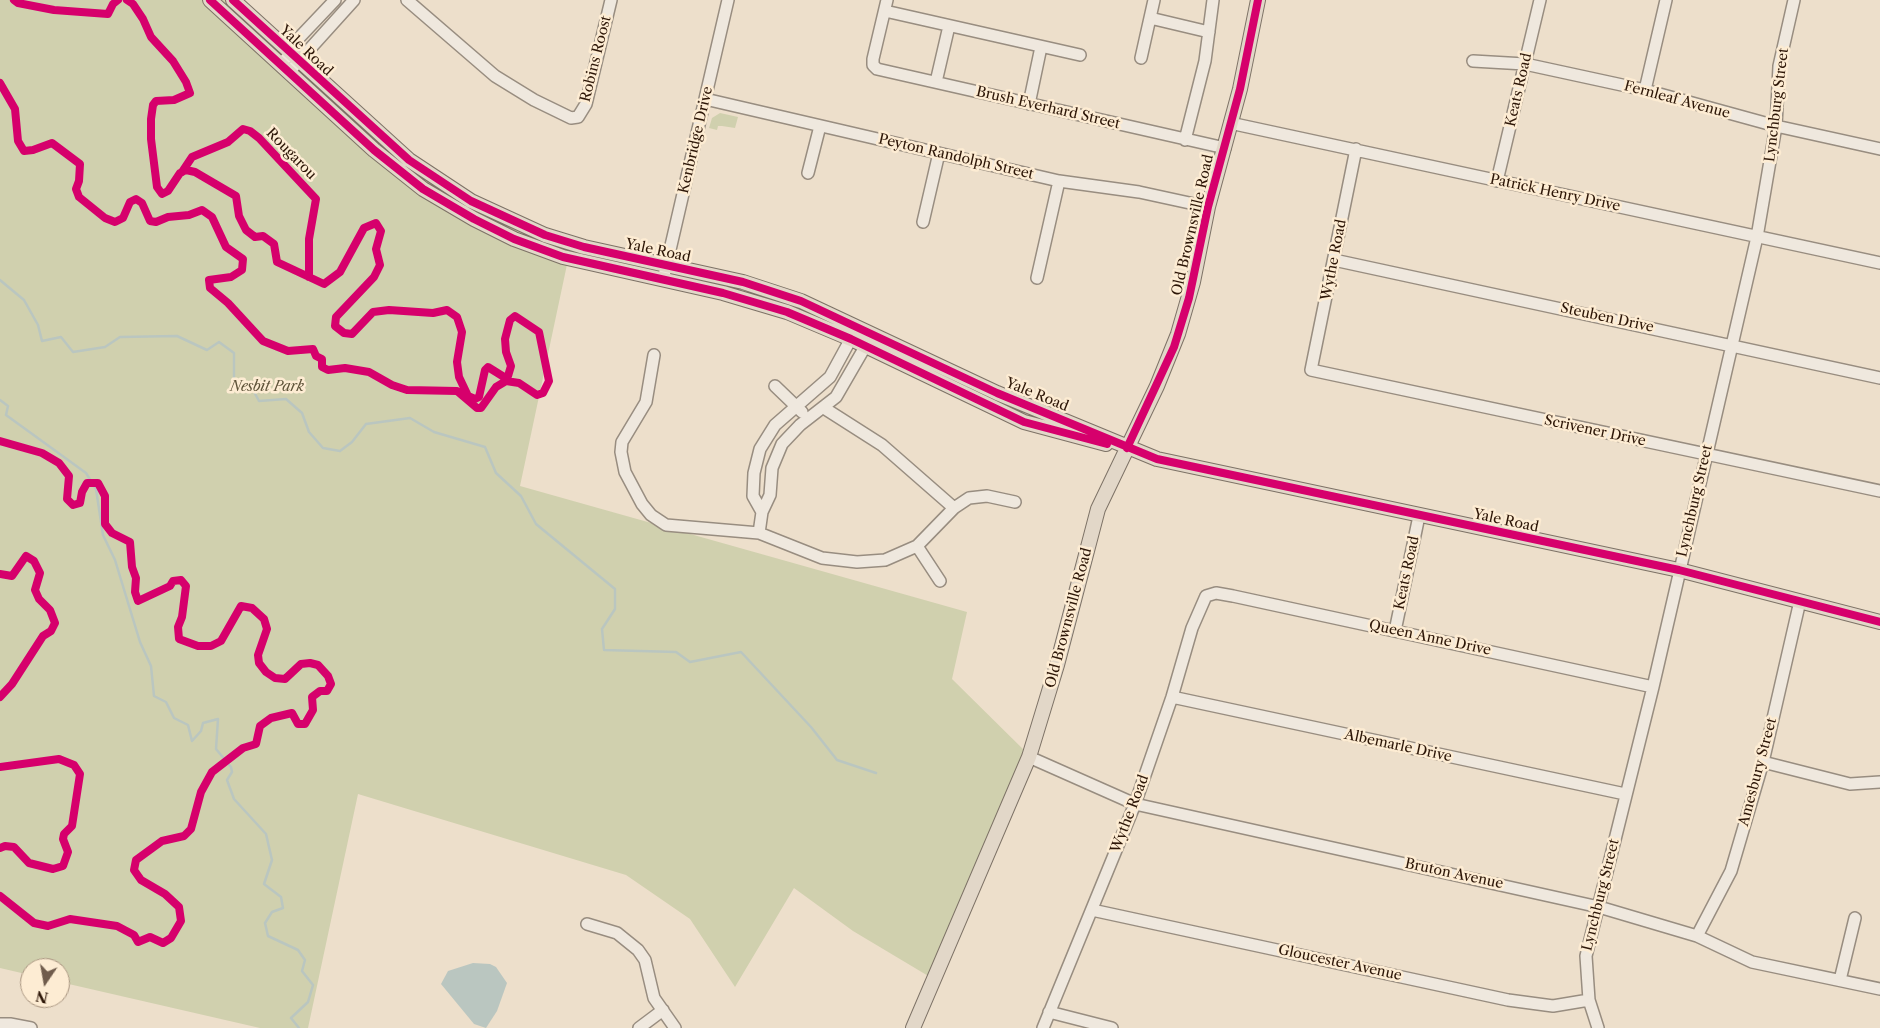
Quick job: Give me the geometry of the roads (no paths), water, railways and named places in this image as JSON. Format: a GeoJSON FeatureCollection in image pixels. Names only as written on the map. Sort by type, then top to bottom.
{"type":"FeatureCollection","features":[{"type":"Feature","properties":{"kind":"main road","name":"Yale Road"},"geometry":{"type":"LineString","coordinates":[[210,0],[374,150],[423,189],[469,217],[514,238],[563,256],[753,300],[851,339],[1024,422],[1087,440],[1127,448]]}},
{"type":"Feature","properties":{"kind":"main road","name":"Yale Road"},"geometry":{"type":"LineString","coordinates":[[233,0],[398,151],[439,182],[471,201],[522,226],[564,241],[762,288],[801,301],[858,326],[997,393],[1078,425],[1127,448],[1175,464],[1679,570],[1880,622]]}},
{"type":"Feature","properties":{"kind":"main road","name":"Old Brownsville Road"},"geometry":{"type":"LineString","coordinates":[[913,1028],[1029,757],[1057,665],[1098,509],[1157,386],[1178,334],[1193,282],[1208,207],[1250,46],[1258,0]]}},
{"type":"Feature","properties":{"kind":"street"},"geometry":{"type":"LineString","coordinates":[[295,58],[297,40],[335,0]]}},
{"type":"Feature","properties":{"kind":"street"},"geometry":{"type":"LineString","coordinates":[[285,68],[354,0]]}},
{"type":"Feature","properties":{"kind":"street","name":"Robins Roost"},"geometry":{"type":"LineString","coordinates":[[407,0],[495,76],[546,107],[566,116],[578,117],[586,104],[611,0]]}},
{"type":"Feature","properties":{"kind":"street","name":"Kenbridge Drive"},"geometry":{"type":"LineString","coordinates":[[663,280],[728,0]]}},
{"type":"Feature","properties":{"kind":"street"},"geometry":{"type":"LineString","coordinates":[[1141,58],[1154,0]]}},
{"type":"Feature","properties":{"kind":"street"},"geometry":{"type":"LineString","coordinates":[[1185,140],[1210,32],[1213,0]]}},
{"type":"Feature","properties":{"kind":"street","name":"Keats Road"},"geometry":{"type":"LineString","coordinates":[[1497,181],[1540,0]]}},
{"type":"Feature","properties":{"kind":"street"},"geometry":{"type":"LineString","coordinates":[[1645,90],[1666,0]]}},
{"type":"Feature","properties":{"kind":"street","name":"Lynchburg Street"},"geometry":{"type":"LineString","coordinates":[[1598,1028],[1589,1000],[1586,956],[1600,907],[1625,794],[1653,687],[1757,237],[1776,126],[1779,66],[1794,0]]}},
{"type":"Feature","properties":{"kind":"street"},"geometry":{"type":"LineString","coordinates":[[886,6],[949,26],[1080,55]]}},
{"type":"Feature","properties":{"kind":"street","name":"Brush Everhard Street"},"geometry":{"type":"LineString","coordinates":[[886,6],[873,65],[877,69],[1224,148]]}},
{"type":"Feature","properties":{"kind":"street"},"geometry":{"type":"LineString","coordinates":[[1150,18],[1210,32]]}},
{"type":"Feature","properties":{"kind":"street"},"geometry":{"type":"LineString","coordinates":[[936,82],[949,26]]}},
{"type":"Feature","properties":{"kind":"street"},"geometry":{"type":"LineString","coordinates":[[1029,104],[1041,47]]}},
{"type":"Feature","properties":{"kind":"street","name":"Fernleaf Avenue"},"geometry":{"type":"LineString","coordinates":[[1473,61],[1525,64],[1645,90],[1776,126],[1880,149]]}},
{"type":"Feature","properties":{"kind":"street","name":"Peyton Randolph Street"},"geometry":{"type":"LineString","coordinates":[[705,99],[1059,181],[1139,192],[1208,207]]}},
{"type":"Feature","properties":{"kind":"street","name":"Patrick Henry Drive"},"geometry":{"type":"LineString","coordinates":[[1230,123],[1880,263]]}},
{"type":"Feature","properties":{"kind":"street"},"geometry":{"type":"LineString","coordinates":[[808,173],[820,126]]}},
{"type":"Feature","properties":{"kind":"street","name":"Wythe Road"},"geometry":{"type":"LineString","coordinates":[[1311,370],[1356,149]]}},
{"type":"Feature","properties":{"kind":"street"},"geometry":{"type":"LineString","coordinates":[[923,222],[939,153]]}},
{"type":"Feature","properties":{"kind":"street"},"geometry":{"type":"LineString","coordinates":[[1037,278],[1059,181]]}},
{"type":"Feature","properties":{"kind":"street","name":"Steuben Drive"},"geometry":{"type":"LineString","coordinates":[[1334,260],[1731,344],[1880,378]]}},
{"type":"Feature","properties":{"kind":"street"},"geometry":{"type":"LineString","coordinates":[[762,512],[753,496],[754,473],[760,449],[775,426],[830,377],[858,326]]}},
{"type":"Feature","properties":{"kind":"street"},"geometry":{"type":"LineString","coordinates":[[759,534],[762,512],[770,495],[772,468],[782,444],[809,418],[836,397],[872,334]]}},
{"type":"Feature","properties":{"kind":"street"},"geometry":{"type":"LineString","coordinates":[[654,355],[646,402],[629,429],[621,447],[625,472],[642,504],[651,515],[666,525],[759,534],[822,558],[842,562],[885,560],[917,546],[954,508],[969,498],[979,496],[1015,502]]}},
{"type":"Feature","properties":{"kind":"street","name":"Scrivener Drive"},"geometry":{"type":"LineString","coordinates":[[1311,370],[1880,491]]}},
{"type":"Feature","properties":{"kind":"street"},"geometry":{"type":"LineString","coordinates":[[775,386],[809,418]]}},
{"type":"Feature","properties":{"kind":"street"},"geometry":{"type":"LineString","coordinates":[[824,408],[882,445],[954,508]]}},
{"type":"Feature","properties":{"kind":"street","name":"Keats Road"},"geometry":{"type":"LineString","coordinates":[[1395,631],[1419,516]]}},
{"type":"Feature","properties":{"kind":"street"},"geometry":{"type":"LineString","coordinates":[[917,546],[940,581]]}},
{"type":"Feature","properties":{"kind":"street","name":"Queen Anne Drive"},"geometry":{"type":"LineString","coordinates":[[1206,596],[1216,593],[1233,596],[1653,687]]}},
{"type":"Feature","properties":{"kind":"street","name":"Wythe Road"},"geometry":{"type":"LineString","coordinates":[[1043,1028],[1135,804],[1172,697],[1192,628],[1206,596]]}},
{"type":"Feature","properties":{"kind":"street","name":"Amesbury Street"},"geometry":{"type":"LineString","coordinates":[[1697,936],[1731,871],[1762,762],[1800,601]]}},
{"type":"Feature","properties":{"kind":"street","name":"Albemarle Drive"},"geometry":{"type":"LineString","coordinates":[[1172,697],[1625,794]]}},
{"type":"Feature","properties":{"kind":"street","name":"Bruton Avenue"},"geometry":{"type":"LineString","coordinates":[[1029,757],[1135,804],[1600,907],[1697,936],[1752,962],[1880,989]]}},
{"type":"Feature","properties":{"kind":"street"},"geometry":{"type":"LineString","coordinates":[[1762,762],[1850,784],[1880,782]]}},
{"type":"Feature","properties":{"kind":"street","name":"Gloucester Avenue"},"geometry":{"type":"LineString","coordinates":[[1092,910],[1508,1000],[1553,1006],[1589,1000]]}},
{"type":"Feature","properties":{"kind":"street"},"geometry":{"type":"LineString","coordinates":[[1840,980],[1855,918]]}},
{"type":"Feature","properties":{"kind":"street"},"geometry":{"type":"LineString","coordinates":[[587,924],[617,932],[638,950],[645,960],[654,998],[675,1028]]}},
{"type":"Feature","properties":{"kind":"street"},"geometry":{"type":"LineString","coordinates":[[639,1028],[663,1010]]}},
{"type":"Feature","properties":{"kind":"street"},"geometry":{"type":"LineString","coordinates":[[1049,1012],[1112,1028]]}},
{"type":"Feature","properties":{"kind":"street"},"geometry":{"type":"LineString","coordinates":[[0,1024],[31,1028]]}},
{"type":"Feature","properties":{"kind":"waterway"},"geometry":{"type":"LineString","coordinates":[[0,280],[24,300],[38,325],[42,341],[61,337],[73,352],[105,347],[120,337],[177,336],[207,350],[219,342],[234,353],[234,380],[252,388],[259,401],[286,399],[302,413],[309,432],[323,448],[340,451],[352,442],[366,424],[410,418],[434,432],[485,447],[496,473],[521,496],[536,524],[615,589],[615,609],[602,629],[604,650],[676,652],[690,662],[741,652],[811,727],[837,760],[876,773]]}},
{"type":"Feature","properties":{"kind":"waterway"},"geometry":{"type":"LineString","coordinates":[[0,400],[8,406],[6,415],[86,473],[96,489],[103,535],[115,560],[140,642],[151,666],[154,696],[166,702],[174,718],[188,725],[192,741],[201,731],[203,723],[218,719],[216,749],[231,767],[232,772],[227,780],[234,799],[266,834],[272,860],[264,884],[281,897],[283,908],[272,912],[265,923],[268,936],[298,950],[305,960],[302,971],[313,985],[308,1002],[291,1018],[299,1028]]}},
{"type":"Feature","properties":{"kind":"park label","name":"Nesbit Park"},"geometry":{"type":"Point","coordinates":[267,387]}}]}
